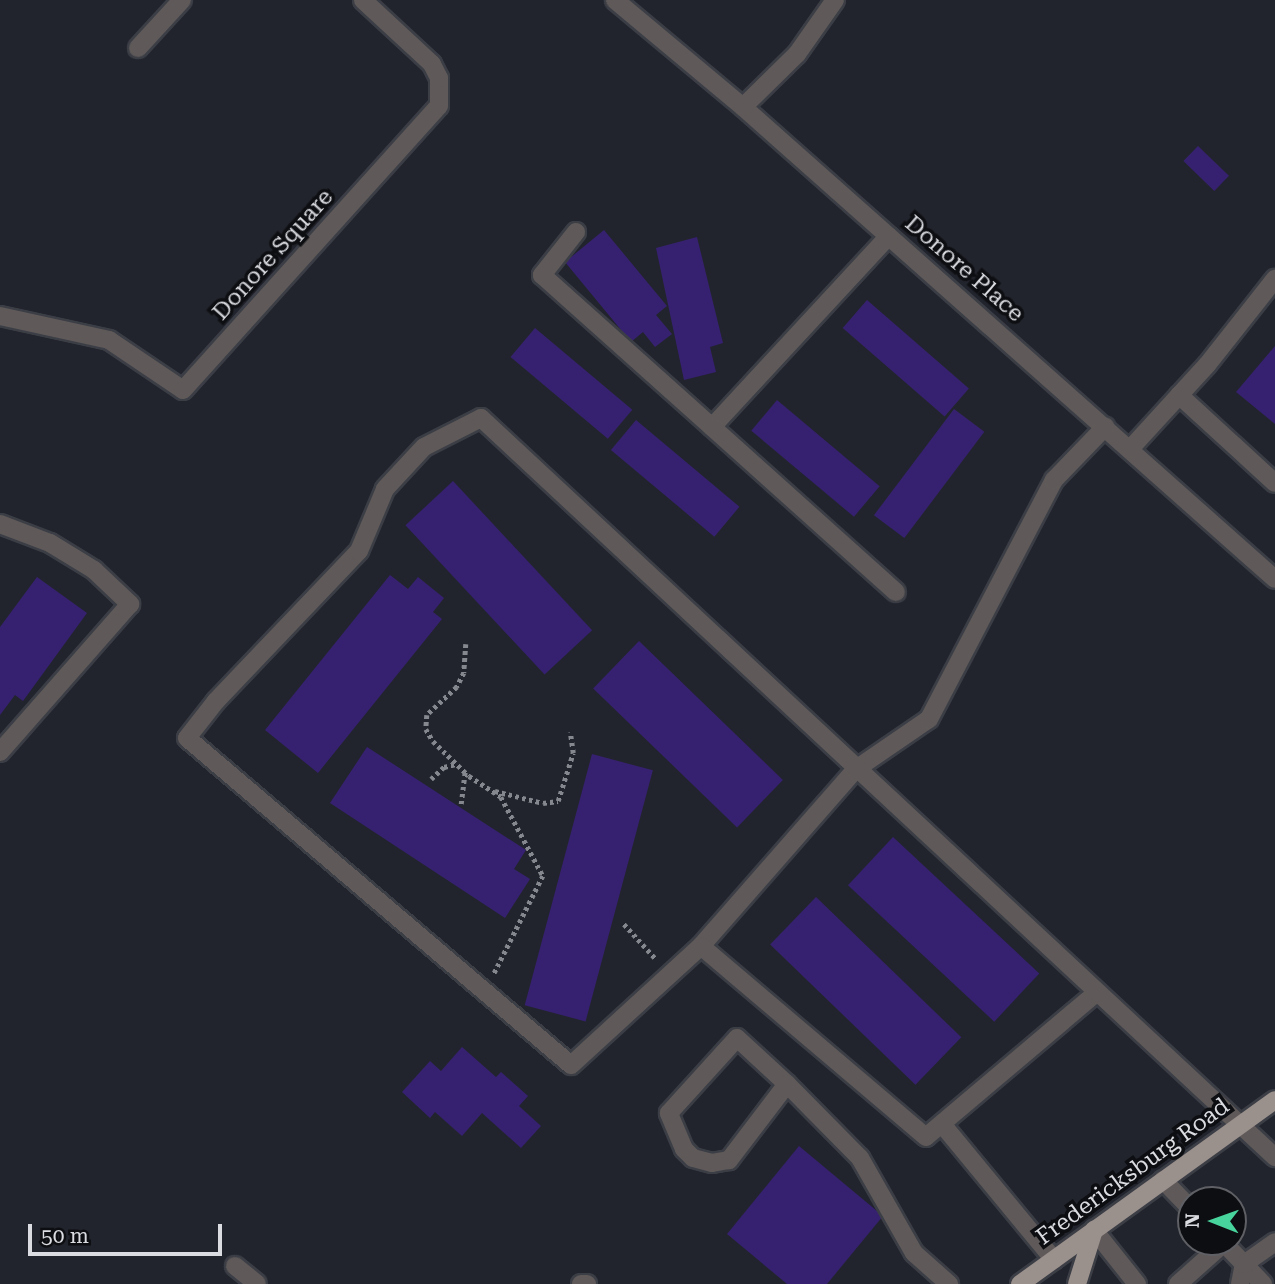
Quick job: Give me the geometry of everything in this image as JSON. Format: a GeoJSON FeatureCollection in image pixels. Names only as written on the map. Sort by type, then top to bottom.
{"type":"FeatureCollection","features":[{"type":"Feature","properties":{"kind":"main road","name":"Fredericksburg Road"},"geometry":{"type":"LineString","coordinates":[[1020,1284],[1275,1100]]}},
{"type":"Feature","properties":{"kind":"main road"},"geometry":{"type":"LineString","coordinates":[[1077,1284],[1094,1230]]}},
{"type":"Feature","properties":{"kind":"street"},"geometry":{"type":"LineString","coordinates":[[138,48],[182,0]]}},
{"type":"Feature","properties":{"kind":"street","name":"Donore Square"},"geometry":{"type":"LineString","coordinates":[[0,316],[109,340],[183,390],[439,106],[441,92],[432,64],[363,0]]}},
{"type":"Feature","properties":{"kind":"street","name":"Donore Place"},"geometry":{"type":"LineString","coordinates":[[615,0],[743,107],[1275,579]]}},
{"type":"Feature","properties":{"kind":"street"},"geometry":{"type":"LineString","coordinates":[[743,107],[797,54],[835,0]]}},
{"type":"Feature","properties":{"kind":"street"},"geometry":{"type":"LineString","coordinates":[[576,232],[542,275],[896,592]]}},
{"type":"Feature","properties":{"kind":"street"},"geometry":{"type":"LineString","coordinates":[[712,427],[889,236]]}},
{"type":"Feature","properties":{"kind":"street"},"geometry":{"type":"LineString","coordinates":[[1130,449],[1179,395],[1275,279]]}},
{"type":"Feature","properties":{"kind":"street"},"geometry":{"type":"LineString","coordinates":[[1179,395],[1275,483]]}},
{"type":"Feature","properties":{"kind":"street"},"geometry":{"type":"LineString","coordinates":[[1105,427],[1054,480],[929,719],[856,769],[701,946],[571,1065],[187,738],[216,701],[359,551],[385,489],[424,447],[481,418],[856,769],[1095,994],[1237,1126],[1275,1157]]}},
{"type":"Feature","properties":{"kind":"street"},"geometry":{"type":"LineString","coordinates":[[0,524],[50,543],[94,570],[130,604],[0,752]]}},
{"type":"Feature","properties":{"kind":"street"},"geometry":{"type":"LineString","coordinates":[[701,946],[926,1137],[1095,994]]}},
{"type":"Feature","properties":{"kind":"street"},"geometry":{"type":"LineString","coordinates":[[787,1084],[729,1160],[712,1163],[693,1158],[684,1150],[669,1113],[737,1038],[787,1084],[860,1158],[914,1253],[948,1284]]}},
{"type":"Feature","properties":{"kind":"street"},"geometry":{"type":"LineString","coordinates":[[942,1124],[1054,1260]]}},
{"type":"Feature","properties":{"kind":"street"},"geometry":{"type":"LineString","coordinates":[[1163,1180],[1177,1194]]}},
{"type":"Feature","properties":{"kind":"street"},"geometry":{"type":"LineString","coordinates":[[1094,1230],[1137,1284]]}},
{"type":"Feature","properties":{"kind":"street"},"geometry":{"type":"LineString","coordinates":[[1240,1284],[1244,1264],[1275,1242]]}},
{"type":"Feature","properties":{"kind":"street"},"geometry":{"type":"LineString","coordinates":[[1178,1284],[1209,1256]]}},
{"type":"Feature","properties":{"kind":"street"},"geometry":{"type":"LineString","coordinates":[[1237,1256],[1263,1284]]}},
{"type":"Feature","properties":{"kind":"street"},"geometry":{"type":"LineString","coordinates":[[235,1266],[257,1284]]}},
{"type":"Feature","properties":{"kind":"street"},"geometry":{"type":"LineString","coordinates":[[581,1284],[587,1284]]}},
{"type":"Feature","properties":{"kind":"path"},"geometry":{"type":"LineString","coordinates":[[466,644],[464,673],[457,687],[427,715],[426,729],[433,741],[457,764],[494,791],[543,876],[484,991]]}},
{"type":"Feature","properties":{"kind":"path"},"geometry":{"type":"LineString","coordinates":[[494,791],[514,792],[543,803],[558,801],[573,753],[570,732]]}},
{"type":"Feature","properties":{"kind":"path"},"geometry":{"type":"LineString","coordinates":[[431,779],[444,767],[457,764]]}},
{"type":"Feature","properties":{"kind":"path"},"geometry":{"type":"LineString","coordinates":[[461,804],[465,769]]}},
{"type":"Feature","properties":{"kind":"path"},"geometry":{"type":"LineString","coordinates":[[624,924],[642,948],[673,972]]}},
{"type":"Feature","properties":{"kind":"building"},"geometry":{"type":"Polygon","coordinates":[[[1198,146],[1229,176],[1214,191],[1183,161],[1198,146]]]}},
{"type":"Feature","properties":{"kind":"building"},"geometry":{"type":"Polygon","coordinates":[[[604,230],[667,306],[656,315],[672,334],[655,347],[643,332],[631,342],[565,262],[604,230]]]}},
{"type":"Feature","properties":{"kind":"building"},"geometry":{"type":"Polygon","coordinates":[[[697,237],[723,343],[710,347],[716,372],[684,380],[656,248],[697,237]]]}},
{"type":"Feature","properties":{"kind":"building"},"geometry":{"type":"Polygon","coordinates":[[[867,300],[969,389],[945,416],[843,328],[867,300]]]}},
{"type":"Feature","properties":{"kind":"building"},"geometry":{"type":"Polygon","coordinates":[[[535,328],[632,410],[608,439],[511,357],[535,328]]]}},
{"type":"Feature","properties":{"kind":"building"},"geometry":{"type":"Polygon","coordinates":[[[1275,346],[1275,424],[1236,392],[1275,346]]]}},
{"type":"Feature","properties":{"kind":"building"},"geometry":{"type":"Polygon","coordinates":[[[777,400],[880,486],[854,517],[751,431],[777,400]]]}},
{"type":"Feature","properties":{"kind":"building"},"geometry":{"type":"Polygon","coordinates":[[[954,409],[984,432],[904,538],[874,515],[954,409]]]}},
{"type":"Feature","properties":{"kind":"building"},"geometry":{"type":"Polygon","coordinates":[[[636,420],[739,507],[714,537],[611,450],[636,420]]]}},
{"type":"Feature","properties":{"kind":"building"},"geometry":{"type":"Polygon","coordinates":[[[453,481],[592,630],[545,675],[405,525],[453,481]]]}},
{"type":"Feature","properties":{"kind":"building"},"geometry":{"type":"Polygon","coordinates":[[[390,575],[408,589],[418,577],[444,598],[433,612],[442,619],[318,773],[265,730],[390,575]]]}},
{"type":"Feature","properties":{"kind":"building"},"geometry":{"type":"Polygon","coordinates":[[[37,577],[87,613],[23,701],[15,695],[0,715],[0,627],[37,577]]]}},
{"type":"Feature","properties":{"kind":"building"},"geometry":{"type":"Polygon","coordinates":[[[639,641],[783,780],[737,827],[593,688],[639,641]]]}},
{"type":"Feature","properties":{"kind":"building"},"geometry":{"type":"Polygon","coordinates":[[[367,747],[526,850],[514,869],[530,879],[505,918],[330,803],[367,747]]]}},
{"type":"Feature","properties":{"kind":"building"},"geometry":{"type":"Polygon","coordinates":[[[592,754],[653,770],[586,1021],[525,1005],[592,754]]]}},
{"type":"Feature","properties":{"kind":"building"},"geometry":{"type":"Polygon","coordinates":[[[893,837],[1039,973],[994,1022],[848,885],[893,837]]]}},
{"type":"Feature","properties":{"kind":"building"},"geometry":{"type":"Polygon","coordinates":[[[816,897],[961,1037],[915,1085],[770,944],[816,897]]]}},
{"type":"Feature","properties":{"kind":"building"},"geometry":{"type":"Polygon","coordinates":[[[462,1047],[496,1077],[501,1072],[528,1096],[519,1106],[541,1126],[521,1148],[482,1113],[462,1136],[435,1112],[430,1118],[402,1092],[430,1061],[441,1071],[462,1047]]]}},
{"type":"Feature","properties":{"kind":"building"},"geometry":{"type":"Polygon","coordinates":[[[799,1146],[883,1216],[827,1284],[787,1284],[727,1234],[799,1146]]]}}]}
